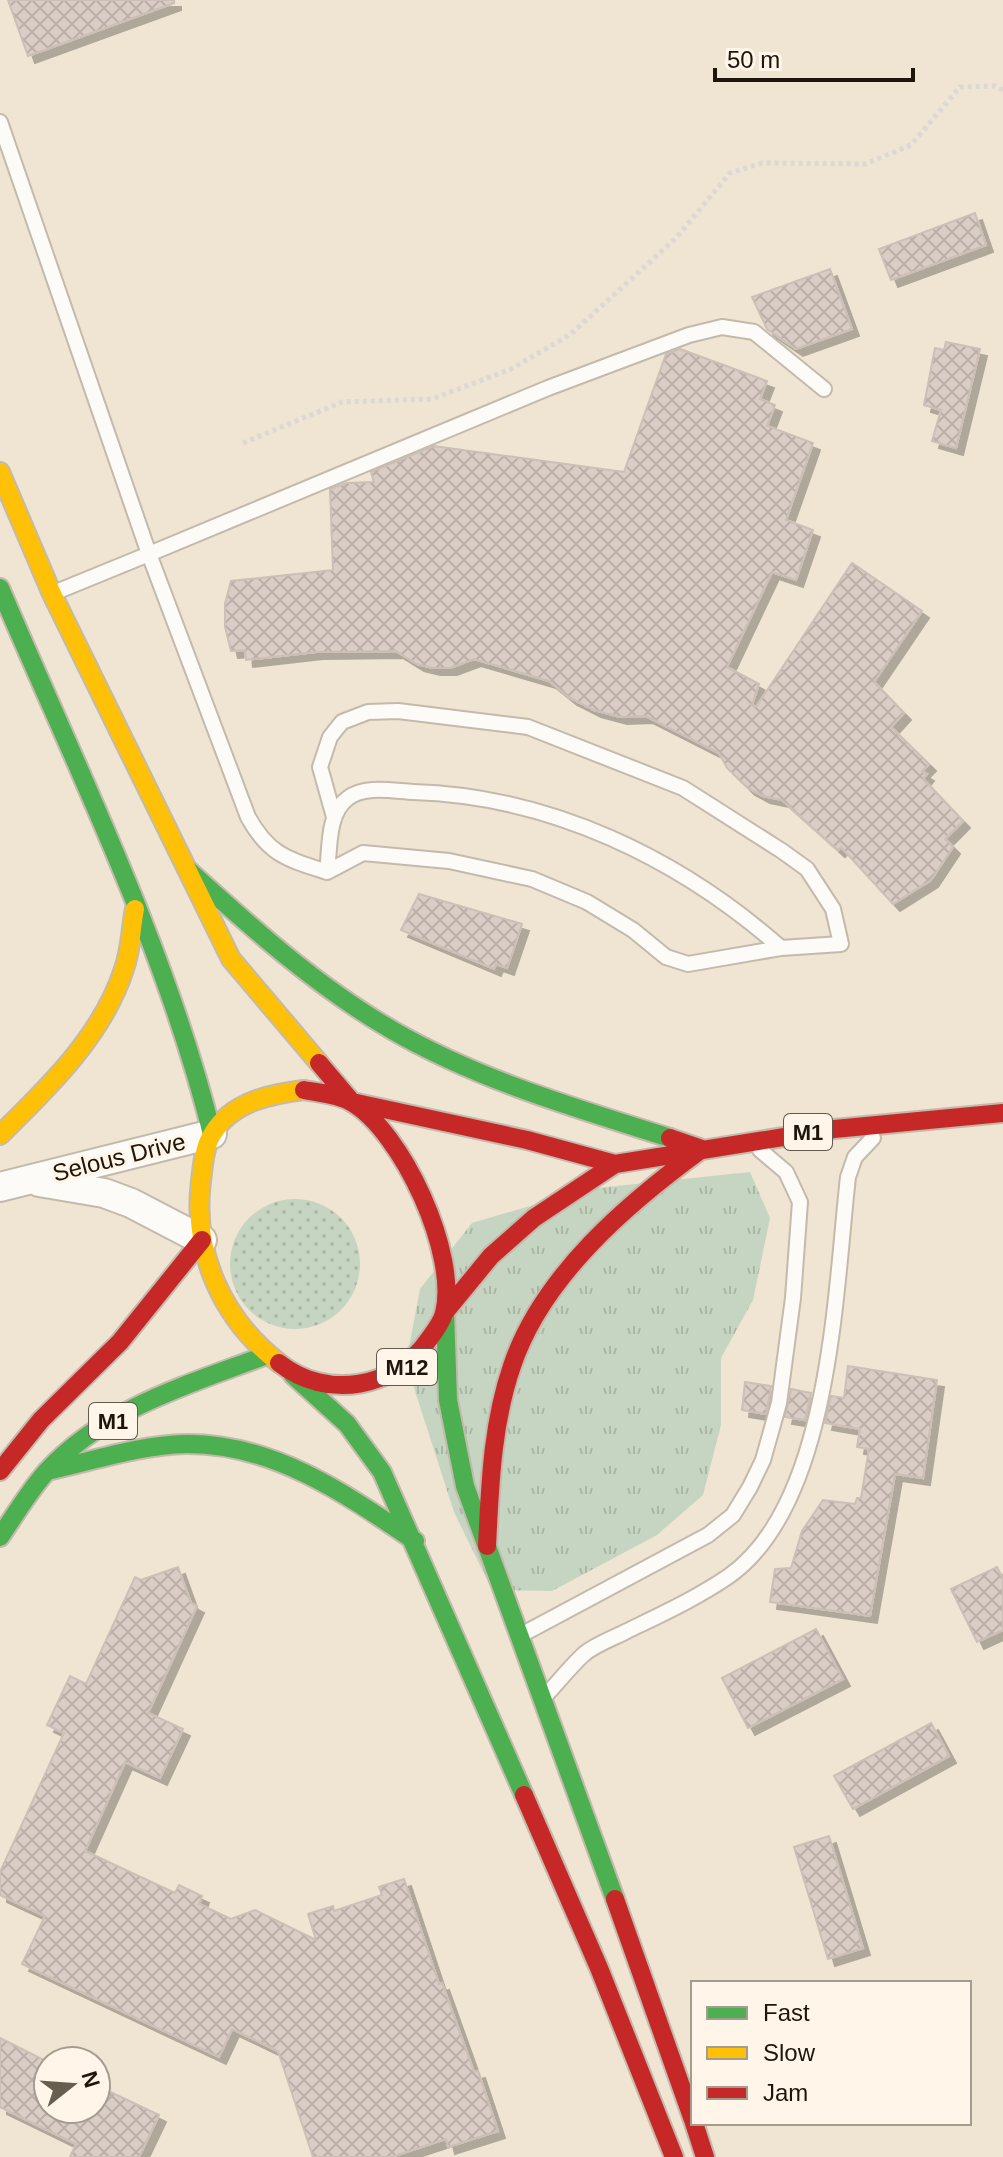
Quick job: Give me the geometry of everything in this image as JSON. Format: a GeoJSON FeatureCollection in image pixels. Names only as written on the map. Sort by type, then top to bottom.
{"type":"FeatureCollection","features":[{"type":"Feature","properties":{"kind":"main road"},"geometry":{"type":"LineString","coordinates":[[0,472],[52,594],[231,959],[352,1102],[388,1136],[415,1182],[435,1229],[445,1312],[448,1400],[453,1439],[465,1486],[544,1698],[691,2114]]}},
{"type":"Feature","properties":{"kind":"main road","name":"M12"},"geometry":{"type":"LineString","coordinates":[[0,588],[135,906],[199,1081],[212,1134],[201,1176],[198,1207],[202,1240],[214,1282],[230,1313],[264,1356],[293,1375],[344,1385],[379,1382],[403,1371],[421,1352],[445,1312]]}},
{"type":"Feature","properties":{"kind":"main road"},"geometry":{"type":"LineString","coordinates":[[187,869],[287,958],[357,1010],[406,1038],[540,1095],[702,1149]]}},
{"type":"Feature","properties":{"kind":"main road"},"geometry":{"type":"LineString","coordinates":[[0,1135],[61,1069],[99,1020],[124,970],[135,906]]}},
{"type":"Feature","properties":{"kind":"main road"},"geometry":{"type":"LineString","coordinates":[[212,1134],[234,1111],[265,1095],[304,1090],[352,1102]]}},
{"type":"Feature","properties":{"kind":"main road","name":"M1"},"geometry":{"type":"LineString","coordinates":[[352,1102],[527,1140],[615,1164]]}},
{"type":"Feature","properties":{"kind":"main road","name":"M1"},"geometry":{"type":"LineString","coordinates":[[445,1312],[491,1256],[534,1218],[615,1164],[741,1142],[1003,1113]]}},
{"type":"Feature","properties":{"kind":"main road"},"geometry":{"type":"LineString","coordinates":[[487,1546],[491,1455],[504,1393],[524,1337],[579,1262],[636,1200],[702,1149]]}},
{"type":"Feature","properties":{"kind":"main road","name":"M1"},"geometry":{"type":"LineString","coordinates":[[0,1471],[41,1420],[120,1342],[202,1240]]}},
{"type":"Feature","properties":{"kind":"main road","name":"M1"},"geometry":{"type":"LineString","coordinates":[[0,1537],[47,1471],[81,1440],[133,1409],[264,1356]]}},
{"type":"Feature","properties":{"kind":"main road"},"geometry":{"type":"LineString","coordinates":[[293,1375],[347,1424],[382,1472],[415,1541],[593,1954],[674,2157]]}},
{"type":"Feature","properties":{"kind":"main road"},"geometry":{"type":"LineString","coordinates":[[47,1471],[187,1444],[255,1452],[308,1473],[415,1541]]}},
{"type":"Feature","properties":{"kind":"main road"},"geometry":{"type":"LineString","coordinates":[[695,2125],[705,2157]]}},
{"type":"Feature","properties":{"kind":"street","name":"Selous Drive"},"geometry":{"type":"LineString","coordinates":[[13,1183],[212,1134]]}},
{"type":"Feature","properties":{"kind":"street","name":"Selous Drive"},"geometry":{"type":"LineString","coordinates":[[13,1183],[104,1193],[131,1203],[202,1240]]}},
{"type":"Feature","properties":{"kind":"lane"},"geometry":{"type":"LineString","coordinates":[[0,122],[149,554],[248,817],[260,839],[287,859],[327,872],[363,853],[449,861],[532,879],[587,902],[633,930],[666,957],[688,964],[781,948],[841,944],[833,909],[807,869],[683,788],[528,727],[398,711],[368,712],[342,722],[330,737],[320,767],[334,817],[327,872]]}},
{"type":"Feature","properties":{"kind":"lane"},"geometry":{"type":"LineString","coordinates":[[52,594],[548,388],[689,335],[722,327],[754,332],[824,389]]}},
{"type":"Feature","properties":{"kind":"lane"},"geometry":{"type":"LineString","coordinates":[[334,817],[346,798],[363,791],[425,792],[481,799],[564,817],[619,840],[686,878],[781,948]]}},
{"type":"Feature","properties":{"kind":"lane"},"geometry":{"type":"LineString","coordinates":[[544,1698],[586,1652],[700,1594],[733,1573],[762,1542],[790,1498],[810,1449],[831,1330],[848,1177],[855,1157],[867,1141],[900,1123]]}},
{"type":"Feature","properties":{"kind":"lane"},"geometry":{"type":"LineString","coordinates":[[521,1635],[708,1535],[733,1515],[763,1460],[779,1403],[793,1298],[800,1202],[786,1172],[766,1153],[741,1142]]}},
{"type":"Feature","properties":{"kind":"path"},"geometry":{"type":"LineString","coordinates":[[243,443],[342,402],[432,399],[511,369],[571,334],[675,239],[730,173],[762,163],[865,164],[911,145],[960,87],[995,86],[1003,90]]}},
{"type":"Feature","properties":{"kind":"green space"},"geometry":{"type":"Polygon","coordinates":[[[750,1172],[770,1218],[753,1300],[721,1358],[721,1425],[703,1495],[657,1535],[552,1591],[492,1590],[454,1512],[406,1363],[420,1289],[472,1223],[588,1189],[750,1172]]]}},
{"type":"Feature","properties":{"kind":"green space"},"geometry":{"type":"Polygon","coordinates":[[[295,1199],[320,1204],[341,1218],[355,1239],[360,1264],[355,1289],[341,1310],[320,1324],[295,1329],[270,1324],[249,1310],[235,1289],[230,1264],[235,1239],[249,1218],[270,1204],[295,1199]]]}},
{"type":"Feature","properties":{"kind":"building"},"geometry":{"type":"Polygon","coordinates":[[[8,0],[174,0],[174,3],[28,56],[8,0]]]}},
{"type":"Feature","properties":{"kind":"building"},"geometry":{"type":"Polygon","coordinates":[[[975,213],[986,245],[891,280],[879,249],[975,213]]]}},
{"type":"Feature","properties":{"kind":"building"},"geometry":{"type":"Polygon","coordinates":[[[830,269],[852,329],[796,349],[767,329],[752,297],[830,269]]]}},
{"type":"Feature","properties":{"kind":"building"},"geometry":{"type":"Polygon","coordinates":[[[946,342],[980,349],[956,448],[932,441],[941,410],[924,405],[935,348],[944,350],[946,342]]]}},
{"type":"Feature","properties":{"kind":"building"},"geometry":{"type":"Polygon","coordinates":[[[680,349],[767,381],[760,399],[775,405],[767,426],[813,443],[786,520],[813,530],[796,580],[772,572],[727,667],[759,684],[752,705],[756,707],[852,563],[922,611],[874,682],[904,713],[891,727],[929,764],[922,771],[927,774],[923,779],[963,821],[945,839],[953,847],[931,880],[893,904],[841,847],[838,850],[782,800],[763,796],[748,788],[727,768],[719,753],[646,716],[620,717],[594,710],[570,698],[549,681],[474,659],[450,668],[433,668],[417,664],[396,651],[316,652],[246,660],[245,650],[231,651],[225,627],[225,604],[231,581],[333,570],[330,489],[347,483],[374,482],[371,472],[434,446],[624,472],[666,354],[680,349]]]}},
{"type":"Feature","properties":{"kind":"building"},"geometry":{"type":"Polygon","coordinates":[[[419,894],[522,924],[507,968],[496,964],[494,969],[401,930],[419,894]]]}},
{"type":"Feature","properties":{"kind":"building"},"geometry":{"type":"Polygon","coordinates":[[[848,1366],[937,1380],[923,1478],[895,1474],[870,1616],[770,1602],[775,1569],[791,1568],[802,1531],[823,1500],[855,1504],[857,1498],[861,1498],[869,1449],[857,1447],[860,1429],[825,1423],[831,1396],[844,1398],[848,1366]]]}},
{"type":"Feature","properties":{"kind":"building"},"geometry":{"type":"Polygon","coordinates":[[[745,1382],[771,1386],[766,1414],[742,1410],[745,1382]]]}},
{"type":"Feature","properties":{"kind":"building"},"geometry":{"type":"Polygon","coordinates":[[[791,1389],[811,1393],[805,1420],[785,1417],[791,1389]]]}},
{"type":"Feature","properties":{"kind":"building"},"geometry":{"type":"Polygon","coordinates":[[[178,1567],[191,1603],[197,1606],[148,1713],[183,1729],[160,1778],[125,1762],[85,1851],[175,1893],[179,1885],[202,1896],[199,1904],[231,1919],[255,1910],[316,1940],[308,1914],[333,1906],[334,1911],[382,1895],[379,1887],[404,1879],[439,1984],[442,1983],[474,2072],[478,2071],[498,2131],[448,2147],[446,2139],[391,2157],[313,2157],[278,2051],[232,2029],[219,2057],[22,1964],[45,1916],[0,1895],[0,1872],[64,1733],[47,1725],[70,1676],[86,1684],[135,1577],[141,1580],[178,1567]]]}},
{"type":"Feature","properties":{"kind":"building"},"geometry":{"type":"Polygon","coordinates":[[[997,1567],[1003,1579],[1003,1630],[977,1642],[951,1589],[997,1567]]]}},
{"type":"Feature","properties":{"kind":"building"},"geometry":{"type":"Polygon","coordinates":[[[816,1629],[843,1679],[748,1728],[722,1678],[816,1629]]]}},
{"type":"Feature","properties":{"kind":"building"},"geometry":{"type":"Polygon","coordinates":[[[931,1723],[949,1756],[853,1809],[834,1776],[931,1723]]]}},
{"type":"Feature","properties":{"kind":"building"},"geometry":{"type":"Polygon","coordinates":[[[829,1836],[863,1948],[828,1959],[794,1847],[829,1836]]]}},
{"type":"Feature","properties":{"kind":"building"},"geometry":{"type":"Polygon","coordinates":[[[0,2038],[32,2054],[32,2123],[0,2107],[0,2038]]]}},
{"type":"Feature","properties":{"kind":"building"},"geometry":{"type":"Polygon","coordinates":[[[112,2093],[159,2115],[139,2157],[70,2157],[76,2144],[37,2125],[112,2125],[112,2093]]]}},
{"type":"Feature","properties":{"kind":"traffic: fast"},"geometry":{"type":"LineString","coordinates":[[0,588],[144,926],[193,1064],[212,1134]]}},
{"type":"Feature","properties":{"kind":"traffic: fast"},"geometry":{"type":"LineString","coordinates":[[187,869],[311,975],[392,1030],[493,1078],[670,1138]]}},
{"type":"Feature","properties":{"kind":"traffic: fast"},"geometry":{"type":"LineString","coordinates":[[445,1312],[448,1400],[465,1486],[615,1899]]}},
{"type":"Feature","properties":{"kind":"traffic: fast"},"geometry":{"type":"LineString","coordinates":[[0,1537],[47,1471],[94,1431],[148,1401],[264,1356]]}},
{"type":"Feature","properties":{"kind":"traffic: fast"},"geometry":{"type":"LineString","coordinates":[[293,1375],[347,1424],[382,1472],[524,1795]]}},
{"type":"Feature","properties":{"kind":"traffic: fast"},"geometry":{"type":"LineString","coordinates":[[47,1471],[151,1447],[186,1444],[218,1446],[249,1452],[307,1474],[415,1541]]}},
{"type":"Feature","properties":{"kind":"traffic: slow"},"geometry":{"type":"LineString","coordinates":[[0,472],[52,594],[231,959],[319,1063]]}},
{"type":"Feature","properties":{"kind":"traffic: slow"},"geometry":{"type":"LineString","coordinates":[[0,1135],[55,1079],[103,1016],[126,962],[135,909]]}},
{"type":"Feature","properties":{"kind":"traffic: slow"},"geometry":{"type":"LineString","coordinates":[[279,1363],[242,1326],[215,1282],[201,1233],[201,1181],[210,1138],[230,1114],[265,1097],[304,1090]]}},
{"type":"Feature","properties":{"kind":"traffic: jam"},"geometry":{"type":"LineString","coordinates":[[319,1063],[352,1102],[527,1140],[615,1164]]}},
{"type":"Feature","properties":{"kind":"traffic: jam"},"geometry":{"type":"LineString","coordinates":[[279,1363],[298,1375],[318,1382],[360,1384],[380,1378],[415,1356],[431,1336],[443,1316],[446,1288],[435,1228],[407,1166],[389,1139],[370,1117],[346,1099],[304,1090]]}},
{"type":"Feature","properties":{"kind":"traffic: jam"},"geometry":{"type":"LineString","coordinates":[[445,1312],[491,1256],[534,1218],[615,1164],[834,1129],[1003,1113]]}},
{"type":"Feature","properties":{"kind":"traffic: jam"},"geometry":{"type":"LineString","coordinates":[[487,1546],[493,1455],[500,1410],[512,1366],[526,1333],[544,1302],[590,1244],[645,1193],[702,1149],[670,1138]]}},
{"type":"Feature","properties":{"kind":"traffic: jam"},"geometry":{"type":"LineString","coordinates":[[0,1471],[41,1420],[120,1342],[202,1240]]}},
{"type":"Feature","properties":{"kind":"traffic: jam"},"geometry":{"type":"LineString","coordinates":[[524,1795],[599,1968],[674,2157]]}},
{"type":"Feature","properties":{"kind":"traffic: jam"},"geometry":{"type":"LineString","coordinates":[[615,1899],[691,2114]]}},
{"type":"Feature","properties":{"kind":"traffic: jam"},"geometry":{"type":"LineString","coordinates":[[695,2125],[705,2157]]}}]}
